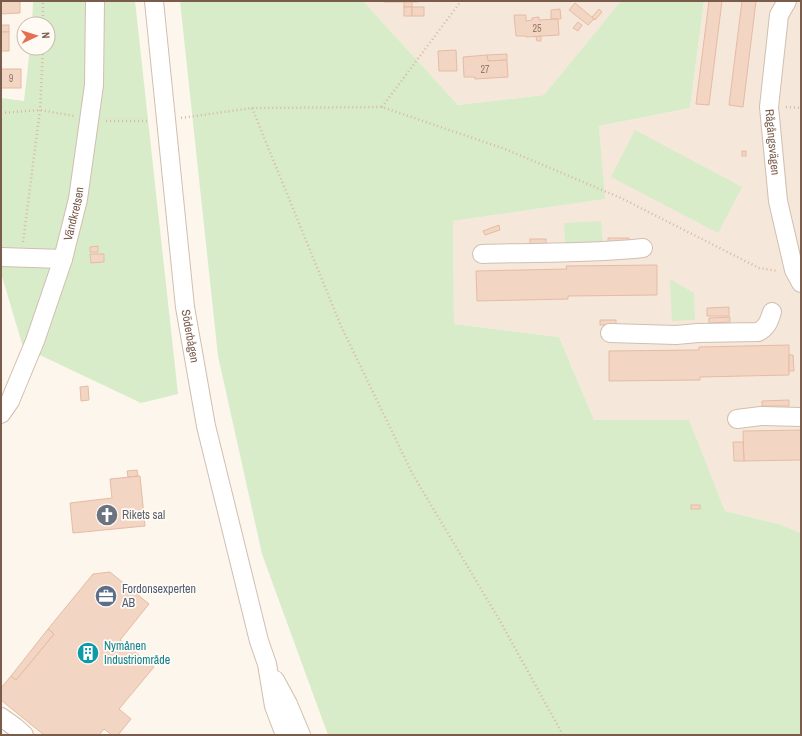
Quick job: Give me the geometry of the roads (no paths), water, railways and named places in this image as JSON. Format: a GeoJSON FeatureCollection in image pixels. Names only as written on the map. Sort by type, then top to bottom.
{"type":"FeatureCollection","features":[{"type":"Feature","properties":{"kind":"street","name":"Vändkretsen"},"geometry":{"type":"LineString","coordinates":[[1,414],[10,401],[35,341],[63,259],[78,199],[94,85],[95,1]]}},
{"type":"Feature","properties":{"kind":"street","name":"Söderbågen"},"geometry":{"type":"LineString","coordinates":[[154,1],[185,307],[206,426],[259,641],[267,664],[288,704],[301,735]]}},
{"type":"Feature","properties":{"kind":"street","name":"Rågångsvägen"},"geometry":{"type":"LineString","coordinates":[[787,1],[779,15],[769,107],[778,201],[798,276]]}},
{"type":"Feature","properties":{"kind":"street"},"geometry":{"type":"LineString","coordinates":[[482,254],[538,252],[579,253],[644,248]]}},
{"type":"Feature","properties":{"kind":"street"},"geometry":{"type":"LineString","coordinates":[[1,257],[21,256],[63,259]]}},
{"type":"Feature","properties":{"kind":"street"},"geometry":{"type":"LineString","coordinates":[[610,333],[676,335],[712,332],[758,332],[764,329],[772,312]]}},
{"type":"Feature","properties":{"kind":"street"},"geometry":{"type":"LineString","coordinates":[[737,419],[761,416],[801,417]]}},
{"type":"Feature","properties":{"kind":"street","name":"Söderbågen"},"geometry":{"type":"LineString","coordinates":[[267,664],[274,706],[285,735]]}},
{"type":"Feature","properties":{"kind":"street"},"geometry":{"type":"LineString","coordinates":[[1,717],[24,735]]}},
{"type":"Feature","properties":{"kind":"place","name":"Rikets sal"},"geometry":{"type":"Point","coordinates":[107,515]}},
{"type":"Feature","properties":{"kind":"place","name":"Fordonsexperten AB"},"geometry":{"type":"Point","coordinates":[106,596]}},
{"type":"Feature","properties":{"kind":"place","name":"Nymånen Industriområde"},"geometry":{"type":"Point","coordinates":[88,653]}}]}
